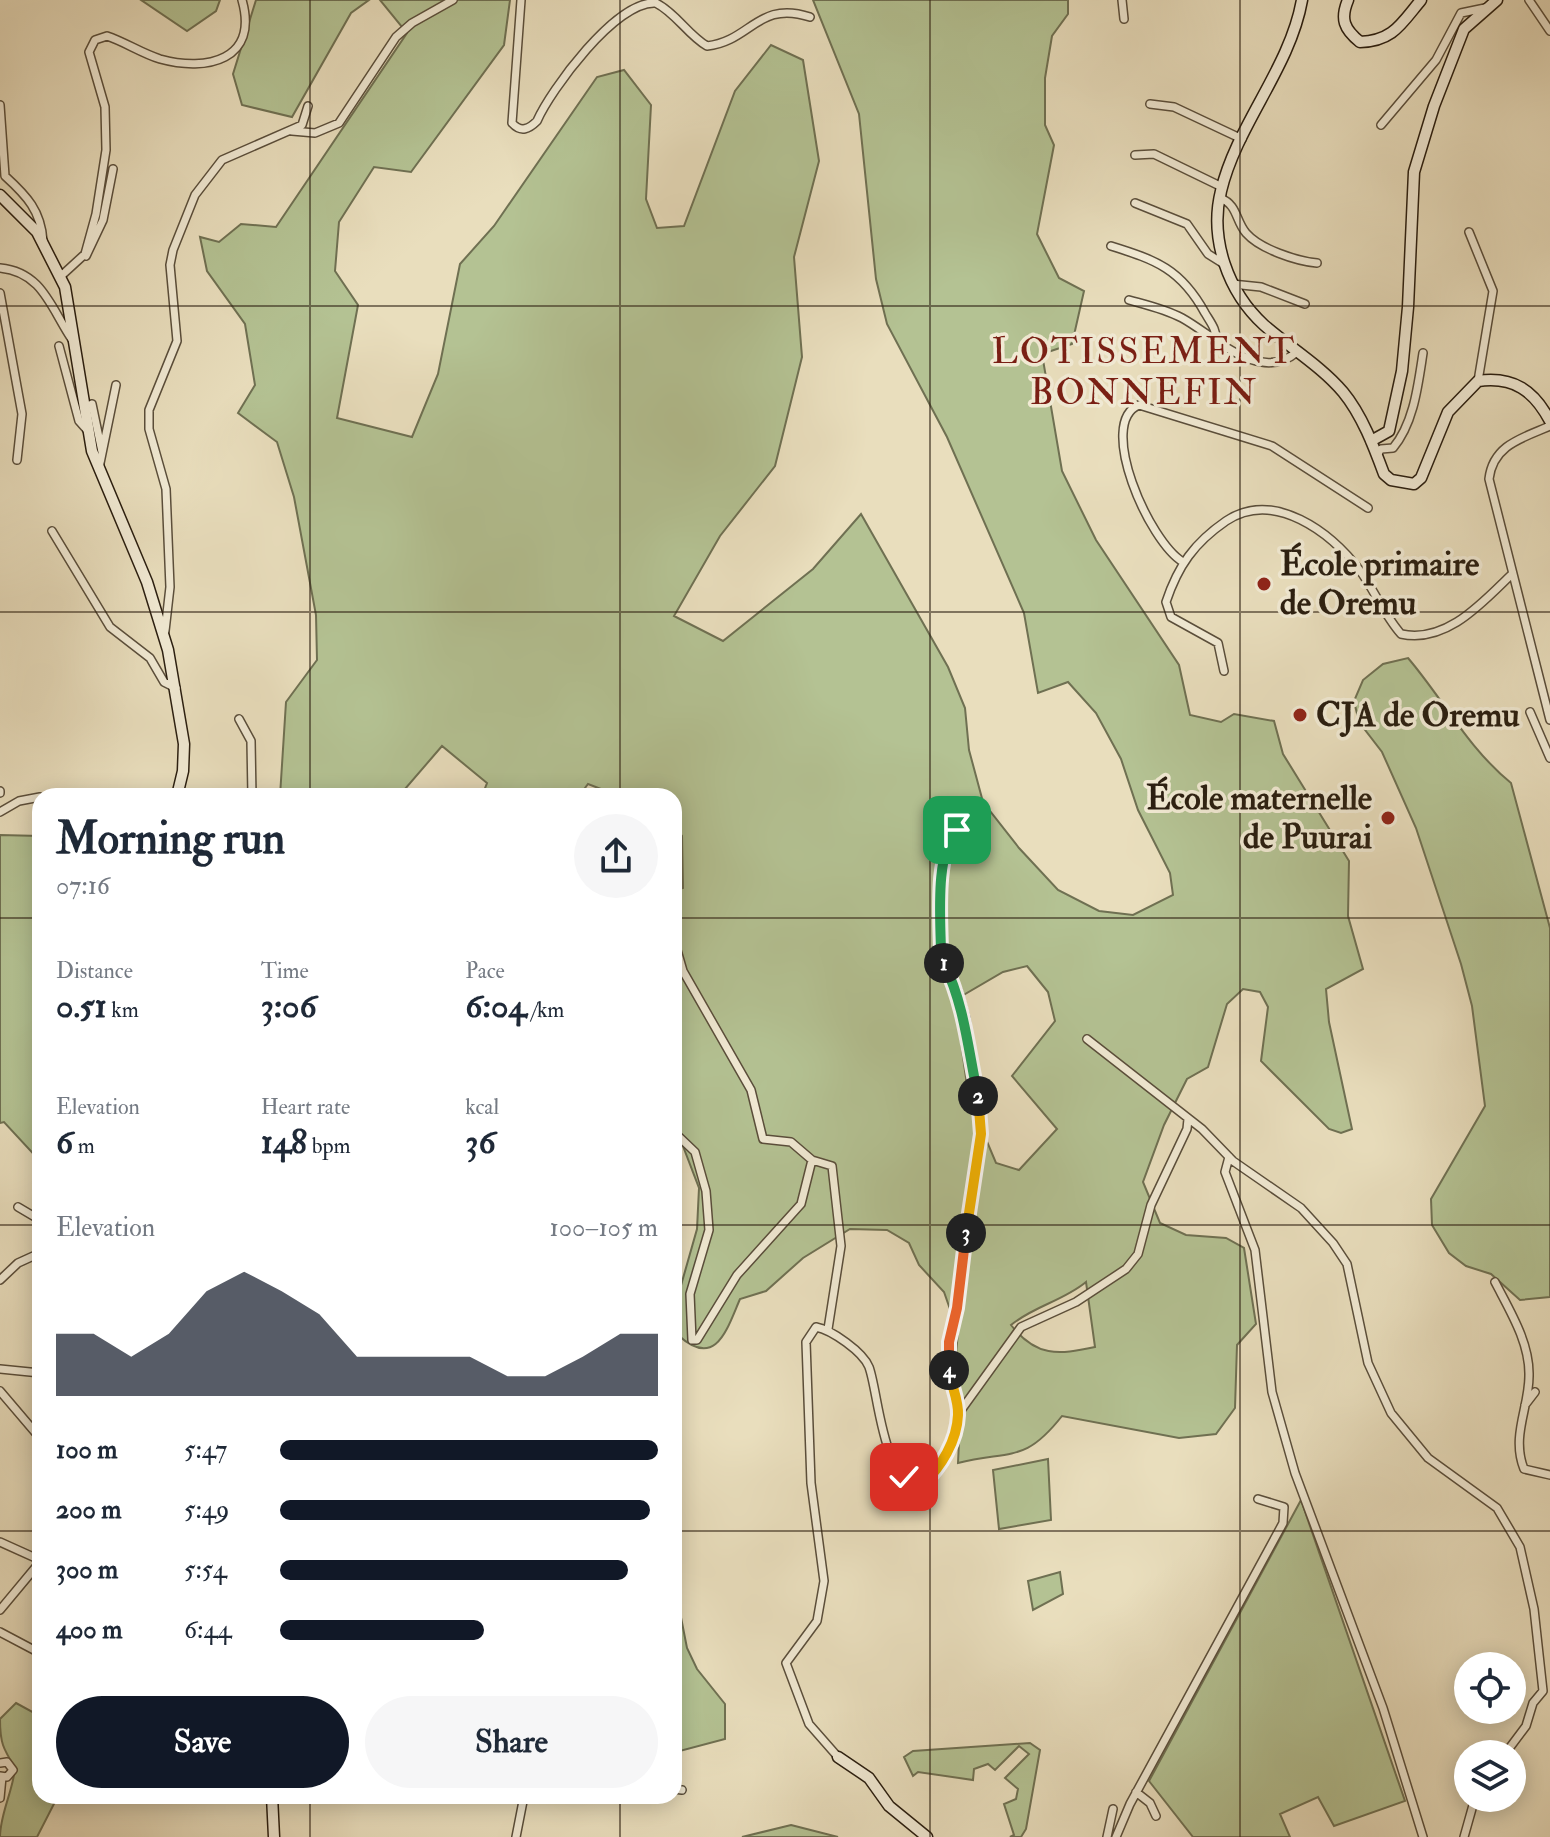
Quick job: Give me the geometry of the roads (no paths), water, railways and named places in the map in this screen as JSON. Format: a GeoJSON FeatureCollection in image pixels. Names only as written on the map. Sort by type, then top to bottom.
{"type":"FeatureCollection","features":[{"type":"Feature","properties":{"kind":"main road"},"geometry":{"type":"LineString","coordinates":[[1302,0],[1294,26],[1221,193],[1218,231],[1224,264],[1232,284],[1261,322],[1345,393],[1371,441],[1384,474],[1391,480],[1414,484],[1431,458],[1454,402],[1478,381],[1509,381],[1526,388],[1540,402],[1550,423]]}},
{"type":"Feature","properties":{"kind":"main road"},"geometry":{"type":"LineString","coordinates":[[1348,0],[1342,18],[1347,31],[1360,42],[1379,41],[1393,32],[1421,0]]}},
{"type":"Feature","properties":{"kind":"main road"},"geometry":{"type":"LineString","coordinates":[[1371,441],[1389,431],[1402,371],[1414,172],[1434,106],[1464,29],[1497,0]]}},
{"type":"Feature","properties":{"kind":"main road"},"geometry":{"type":"LineString","coordinates":[[0,195],[28,220],[61,276],[77,348],[88,431],[164,633],[176,688],[185,754],[179,788]]}},
{"type":"Feature","properties":{"kind":"main road"},"geometry":{"type":"LineString","coordinates":[[838,1757],[869,1778],[889,1806],[927,1837]]}},
{"type":"Feature","properties":{"kind":"main road"},"geometry":{"type":"LineString","coordinates":[[272,1804],[274,1837]]}},
{"type":"Feature","properties":{"kind":"street"},"geometry":{"type":"LineString","coordinates":[[82,260],[96,214],[107,129],[93,71],[91,46],[100,37],[107,36],[158,58],[196,63],[222,59],[237,51],[244,40],[242,0]]}},
{"type":"Feature","properties":{"kind":"street"},"geometry":{"type":"LineString","coordinates":[[292,131],[324,132],[346,118],[363,83],[396,37],[412,23],[453,0]]}},
{"type":"Feature","properties":{"kind":"street"},"geometry":{"type":"LineString","coordinates":[[521,0],[512,123],[521,129],[529,129],[537,121],[575,59],[619,7],[642,0],[656,3],[707,46],[723,45],[771,11],[785,10],[810,17]]}},
{"type":"Feature","properties":{"kind":"street"},"geometry":{"type":"LineString","coordinates":[[1122,0],[1124,19]]}},
{"type":"Feature","properties":{"kind":"street"},"geometry":{"type":"LineString","coordinates":[[1529,0],[1550,31]]}},
{"type":"Feature","properties":{"kind":"street"},"geometry":{"type":"LineString","coordinates":[[1381,125],[1436,60],[1456,19],[1469,10],[1485,8]]}},
{"type":"Feature","properties":{"kind":"street"},"geometry":{"type":"LineString","coordinates":[[1150,104],[1174,107],[1242,139]]}},
{"type":"Feature","properties":{"kind":"street"},"geometry":{"type":"LineString","coordinates":[[0,105],[5,176],[35,206],[42,222],[43,241]]}},
{"type":"Feature","properties":{"kind":"street"},"geometry":{"type":"LineString","coordinates":[[170,265],[195,195],[208,174],[222,160],[302,125],[308,106]]}},
{"type":"Feature","properties":{"kind":"street"},"geometry":{"type":"LineString","coordinates":[[1135,155],[1154,154],[1221,193],[1233,206],[1246,233],[1278,252],[1317,263]]}},
{"type":"Feature","properties":{"kind":"street"},"geometry":{"type":"LineString","coordinates":[[61,276],[82,260],[96,241],[113,169]]}},
{"type":"Feature","properties":{"kind":"street"},"geometry":{"type":"LineString","coordinates":[[1135,203],[1187,224],[1208,254],[1224,264]]}},
{"type":"Feature","properties":{"kind":"street"},"geometry":{"type":"LineString","coordinates":[[1469,232],[1493,291],[1478,381]]}},
{"type":"Feature","properties":{"kind":"street"},"geometry":{"type":"LineString","coordinates":[[1111,246],[1177,274],[1198,298],[1217,332],[1216,341]]}},
{"type":"Feature","properties":{"kind":"street"},"geometry":{"type":"LineString","coordinates":[[164,251],[170,265],[177,341],[149,410],[149,429],[166,489],[170,587],[164,633]]}},
{"type":"Feature","properties":{"kind":"street"},"geometry":{"type":"LineString","coordinates":[[0,268],[24,273],[35,280],[77,348]]}},
{"type":"Feature","properties":{"kind":"street"},"geometry":{"type":"LineString","coordinates":[[1232,284],[1261,287],[1305,304]]}},
{"type":"Feature","properties":{"kind":"street"},"geometry":{"type":"LineString","coordinates":[[0,293],[22,414],[17,460]]}},
{"type":"Feature","properties":{"kind":"street"},"geometry":{"type":"LineString","coordinates":[[1129,300],[1180,317],[1238,355],[1266,363],[1289,359],[1297,352]]}},
{"type":"Feature","properties":{"kind":"street"},"geometry":{"type":"LineString","coordinates":[[59,346],[79,421],[88,431]]}},
{"type":"Feature","properties":{"kind":"street"},"geometry":{"type":"LineString","coordinates":[[1377,455],[1381,449],[1393,448],[1400,439],[1410,416],[1423,353]]}},
{"type":"Feature","properties":{"kind":"street"},"geometry":{"type":"LineString","coordinates":[[100,465],[116,385]]}},
{"type":"Feature","properties":{"kind":"street"},"geometry":{"type":"LineString","coordinates":[[92,404],[100,465]]}},
{"type":"Feature","properties":{"kind":"street"},"geometry":{"type":"LineString","coordinates":[[1183,562],[1151,529],[1132,484],[1124,422],[1129,410],[1139,405],[1272,446],[1368,508]]}},
{"type":"Feature","properties":{"kind":"street"},"geometry":{"type":"LineString","coordinates":[[1550,423],[1501,450],[1491,465],[1489,479],[1550,720]]}},
{"type":"Feature","properties":{"kind":"street"},"geometry":{"type":"LineString","coordinates":[[1224,671],[1218,643],[1171,617],[1167,611],[1170,589],[1183,562],[1199,541],[1237,514],[1263,509],[1279,511],[1312,527],[1337,546],[1359,570],[1396,628],[1410,636],[1432,632],[1466,616],[1511,575]]}},
{"type":"Feature","properties":{"kind":"street"},"geometry":{"type":"LineString","coordinates":[[52,531],[110,627],[150,658],[164,682],[176,688]]}},
{"type":"Feature","properties":{"kind":"street"},"geometry":{"type":"LineString","coordinates":[[1530,712],[1550,758]]}},
{"type":"Feature","properties":{"kind":"street"},"geometry":{"type":"LineString","coordinates":[[239,719],[251,741],[252,788]]}},
{"type":"Feature","properties":{"kind":"street"},"geometry":{"type":"LineString","coordinates":[[0,812],[19,801],[32,799]]}},
{"type":"Feature","properties":{"kind":"street"},"geometry":{"type":"LineString","coordinates":[[959,1413],[950,1375],[949,1342],[957,1308],[962,1252],[975,1182],[981,1111],[970,1066],[966,1019],[958,991],[941,956],[941,877],[949,839],[957,830],[971,828]]}},
{"type":"Feature","properties":{"kind":"street"},"geometry":{"type":"LineString","coordinates":[[682,968],[751,1090],[763,1139],[791,1142],[812,1160],[832,1166],[836,1178],[835,1203],[841,1246],[828,1329]]}},
{"type":"Feature","properties":{"kind":"street"},"geometry":{"type":"LineString","coordinates":[[1087,1039],[1188,1119],[1229,1157],[1301,1208],[1333,1243],[1347,1264],[1368,1363],[1391,1413],[1428,1458],[1497,1508],[1508,1524],[1520,1547],[1530,1588],[1546,1692],[1533,1703],[1526,1726],[1516,1740]]}},
{"type":"Feature","properties":{"kind":"street"},"geometry":{"type":"LineString","coordinates":[[838,1757],[809,1724],[786,1663],[813,1629],[823,1596],[824,1563],[811,1483],[806,1342],[816,1327],[828,1329],[843,1338],[869,1366],[888,1452],[912,1483],[923,1484],[937,1471],[952,1440],[959,1413],[1021,1327],[1057,1314],[1126,1269],[1138,1254],[1145,1218],[1187,1129],[1188,1119]]}},
{"type":"Feature","properties":{"kind":"street"},"geometry":{"type":"LineString","coordinates":[[682,1140],[695,1152],[706,1191],[709,1230],[690,1294],[692,1340],[697,1340],[737,1275],[765,1248],[801,1204],[812,1160]]}},
{"type":"Feature","properties":{"kind":"street"},"geometry":{"type":"LineString","coordinates":[[1229,1157],[1225,1172],[1255,1250],[1272,1392],[1295,1473],[1383,1708],[1423,1837]]}},
{"type":"Feature","properties":{"kind":"street"},"geometry":{"type":"LineString","coordinates":[[18,1207],[32,1215]]}},
{"type":"Feature","properties":{"kind":"street"},"geometry":{"type":"LineString","coordinates":[[0,1280],[18,1263],[32,1257]]}},
{"type":"Feature","properties":{"kind":"street"},"geometry":{"type":"LineString","coordinates":[[1495,1282],[1527,1354],[1529,1387],[1520,1418],[1520,1459],[1524,1469],[1550,1475]]}},
{"type":"Feature","properties":{"kind":"street"},"geometry":{"type":"LineString","coordinates":[[0,1369],[32,1372]]}},
{"type":"Feature","properties":{"kind":"street"},"geometry":{"type":"LineString","coordinates":[[0,1391],[32,1429]]}},
{"type":"Feature","properties":{"kind":"street"},"geometry":{"type":"LineString","coordinates":[[1520,1418],[1535,1392]]}},
{"type":"Feature","properties":{"kind":"street"},"geometry":{"type":"LineString","coordinates":[[1116,1837],[1136,1792],[1283,1523],[1284,1507],[1258,1499]]}},
{"type":"Feature","properties":{"kind":"street"},"geometry":{"type":"LineString","coordinates":[[0,1542],[32,1557]]}},
{"type":"Feature","properties":{"kind":"street"},"geometry":{"type":"LineString","coordinates":[[0,1610],[32,1571]]}},
{"type":"Feature","properties":{"kind":"street"},"geometry":{"type":"LineString","coordinates":[[0,1632],[32,1649]]}},
{"type":"Feature","properties":{"kind":"street"},"geometry":{"type":"LineString","coordinates":[[0,1762],[7,1762],[12,1767],[10,1776],[1,1776],[0,1798]]}},
{"type":"Feature","properties":{"kind":"street"},"geometry":{"type":"LineString","coordinates":[[1136,1792],[1150,1803],[1156,1816]]}},
{"type":"Feature","properties":{"kind":"street"},"geometry":{"type":"LineString","coordinates":[[516,1837],[522,1804]]}},
{"type":"Feature","properties":{"kind":"street"},"geometry":{"type":"LineString","coordinates":[[1107,1837],[1113,1809]]}},
{"type":"Feature","properties":{"kind":"street"},"geometry":{"type":"LineString","coordinates":[[1464,1837],[1471,1812]]}},
{"type":"Feature","properties":{"kind":"place","name":"École primaire de Oremu"},"geometry":{"type":"Point","coordinates":[1264,584]}},
{"type":"Feature","properties":{"kind":"place","name":"CJA de Oremu"},"geometry":{"type":"Point","coordinates":[1300,715]}},
{"type":"Feature","properties":{"kind":"place","name":"École maternelle de Puurai"},"geometry":{"type":"Point","coordinates":[1388,818]}},
{"type":"Feature","properties":{"kind":"district","name":"LOTISSEMENT BONNEFIN"},"geometry":{"type":"Point","coordinates":[1144,372]}}]}
